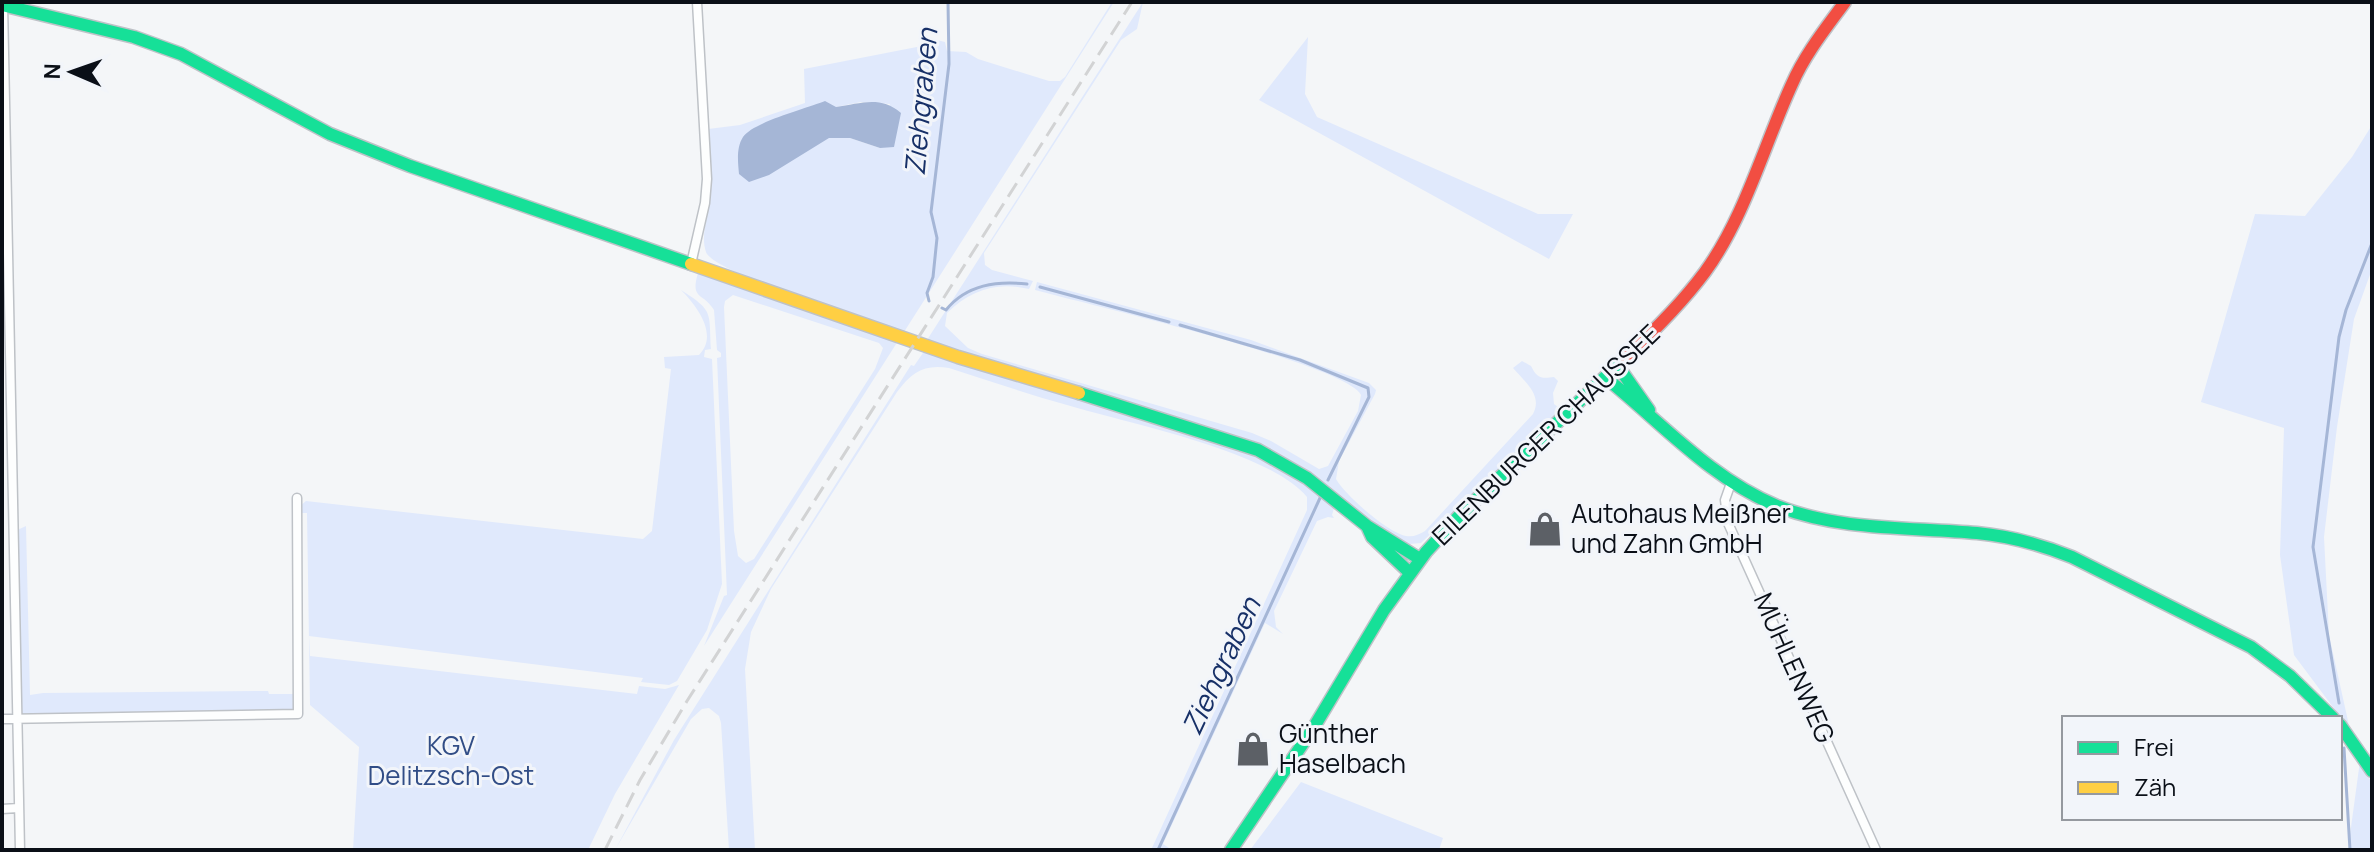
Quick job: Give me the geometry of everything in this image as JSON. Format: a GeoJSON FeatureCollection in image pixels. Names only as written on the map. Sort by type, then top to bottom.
{"type":"FeatureCollection","features":[{"type":"Feature","properties":{"kind":"main road"},"geometry":{"type":"LineString","coordinates":[[3,4],[162,46],[330,134],[366,149],[958,357],[1240,442],[1281,459],[1311,478],[1367,526],[1420,559]]}},
{"type":"Feature","properties":{"kind":"main road","name":"EILENBURGER CHAUSSEE"},"geometry":{"type":"LineString","coordinates":[[1231,850],[1285,772],[1384,610],[1420,559],[1458,517],[1658,327],[1706,271],[1734,221],[1793,80],[1842,6]]}},
{"type":"Feature","properties":{"kind":"main road"},"geometry":{"type":"LineString","coordinates":[[1618,366],[1653,416]]}},
{"type":"Feature","properties":{"kind":"main road"},"geometry":{"type":"LineString","coordinates":[[1606,378],[1653,416],[1690,452],[1731,483],[1778,506],[1817,518],[1858,525],[1981,533],[2016,539],[2072,557],[2251,647],[2290,676],[2331,716]]}},
{"type":"Feature","properties":{"kind":"main road"},"geometry":{"type":"LineString","coordinates":[[1367,526],[1372,537],[1410,573]]}},
{"type":"Feature","properties":{"kind":"main road"},"geometry":{"type":"LineString","coordinates":[[2342,728],[2372,771]]}},
{"type":"Feature","properties":{"kind":"street"},"geometry":{"type":"LineString","coordinates":[[691,264],[705,203],[707,179],[697,2]]}},
{"type":"Feature","properties":{"kind":"street"},"geometry":{"type":"LineString","coordinates":[[3,4],[20,850]]}},
{"type":"Feature","properties":{"kind":"street","name":"MÜHLENWEG"},"geometry":{"type":"LineString","coordinates":[[1731,483],[1725,500],[1728,523],[1876,850]]}},
{"type":"Feature","properties":{"kind":"street"},"geometry":{"type":"LineString","coordinates":[[2,719],[298,714],[297,498]]}},
{"type":"Feature","properties":{"kind":"street"},"geometry":{"type":"LineString","coordinates":[[2,809],[18,808]]}},
{"type":"Feature","properties":{"kind":"green space"},"geometry":{"type":"Polygon","coordinates":[[[1114,2],[904,332],[764,284],[715,261],[706,252],[704,232],[711,180],[708,129],[740,125],[805,103],[804,69],[927,45],[937,40],[945,42],[947,51],[966,52],[978,59],[1049,81],[1060,81],[1114,2]],[[861,102],[836,107],[829,138],[850,138],[880,148],[890,104],[861,102]]]}},
{"type":"Feature","properties":{"kind":"green space"},"geometry":{"type":"Polygon","coordinates":[[[1143,2],[1137,29],[1121,40],[984,253],[985,265],[992,270],[1033,281],[1029,289],[1006,286],[975,293],[947,313],[945,326],[968,348],[982,354],[1252,433],[1319,469],[1328,466],[1358,411],[1361,395],[1345,382],[1264,352],[1035,290],[1037,282],[1251,340],[1369,383],[1376,390],[1375,394],[1339,461],[1336,479],[1348,495],[1368,512],[1388,528],[1406,536],[1425,531],[1533,414],[1536,407],[1534,395],[1513,368],[1522,361],[1540,377],[1554,377],[1558,381],[1553,393],[1554,404],[1562,410],[1421,543],[1410,544],[1396,539],[1304,468],[1257,442],[927,340],[1143,2]]]}},
{"type":"Feature","properties":{"kind":"green space"},"geometry":{"type":"Polygon","coordinates":[[[1308,37],[1305,94],[1317,117],[1538,214],[1573,214],[1549,259],[1259,100],[1308,37]]]}},
{"type":"Feature","properties":{"kind":"green space"},"geometry":{"type":"Polygon","coordinates":[[[2372,125],[2372,269],[2354,319],[2324,537],[2329,635],[2350,730],[2294,655],[2280,555],[2284,428],[2201,402],[2255,214],[2305,216],[2352,157],[2372,125]]]}},
{"type":"Feature","properties":{"kind":"green space"},"geometry":{"type":"Polygon","coordinates":[[[698,273],[898,341],[704,646],[727,595],[717,358],[721,357],[721,353],[717,350],[714,310],[697,292],[698,273]],[[733,295],[725,301],[734,531],[738,556],[746,563],[754,559],[875,369],[883,348],[879,343],[733,295]]]}},
{"type":"Feature","properties":{"kind":"green space","name":"KGV Delitzsch-Ost"},"geometry":{"type":"Polygon","coordinates":[[[681,290],[704,308],[709,320],[711,349],[705,350],[704,357],[712,359],[722,584],[707,630],[677,681],[669,685],[641,682],[643,678],[309,636],[310,656],[637,694],[639,686],[665,689],[679,685],[615,794],[588,850],[353,850],[359,747],[310,705],[307,513],[300,513],[299,507],[306,501],[643,539],[652,531],[671,369],[665,368],[664,357],[699,355],[707,339],[704,321],[681,290]]]}},
{"type":"Feature","properties":{"kind":"green space"},"geometry":{"type":"Polygon","coordinates":[[[925,350],[1244,449],[1284,466],[1335,505],[1334,518],[1317,521],[1274,611],[1276,627],[1283,634],[1265,623],[1163,844],[1172,850],[1151,850],[1307,510],[1307,497],[1288,481],[1230,452],[949,368],[932,367],[919,371],[897,392],[771,589],[751,632],[745,669],[755,850],[729,850],[721,723],[719,716],[709,708],[702,709],[691,719],[615,850],[674,740],[911,365],[914,366],[925,350]]]}},
{"type":"Feature","properties":{"kind":"green space"},"geometry":{"type":"Polygon","coordinates":[[[26,526],[30,695],[268,691],[269,694],[297,694],[298,714],[16,719],[13,532],[26,526]]]}},
{"type":"Feature","properties":{"kind":"green space"},"geometry":{"type":"Polygon","coordinates":[[[2360,761],[2372,783],[2372,850],[2350,850],[2360,761]]]}},
{"type":"Feature","properties":{"kind":"green space"},"geometry":{"type":"Polygon","coordinates":[[[1301,782],[1443,838],[1439,850],[1250,850],[1301,782]]]}},
{"type":"Feature","properties":{"kind":"water"},"geometry":{"type":"Polygon","coordinates":[[[825,101],[836,107],[878,102],[893,107],[901,113],[894,147],[880,148],[850,138],[829,138],[769,175],[749,182],[739,174],[739,146],[749,131],[825,101]]]}},
{"type":"Feature","properties":{"kind":"waterway","name":"Ziehgraben"},"geometry":{"type":"LineString","coordinates":[[929,301],[927,293],[933,277],[937,238],[931,212],[949,64],[948,2]]}},
{"type":"Feature","properties":{"kind":"waterway"},"geometry":{"type":"LineString","coordinates":[[2339,703],[2313,547],[2339,337],[2372,243]]}},
{"type":"Feature","properties":{"kind":"waterway","name":"Ziehgraben"},"geometry":{"type":"LineString","coordinates":[[942,308],[946,310],[963,295],[983,286],[1027,284]]}},
{"type":"Feature","properties":{"kind":"waterway","name":"Ziehgraben"},"geometry":{"type":"LineString","coordinates":[[1040,287],[1169,322]]}},
{"type":"Feature","properties":{"kind":"waterway","name":"Ziehgraben"},"geometry":{"type":"LineString","coordinates":[[1180,325],[1300,360],[1368,388],[1369,397],[1328,480]]}},
{"type":"Feature","properties":{"kind":"waterway","name":"Ziehgraben"},"geometry":{"type":"LineString","coordinates":[[1158,850],[1320,498]]}},
{"type":"Feature","properties":{"kind":"waterway"},"geometry":{"type":"LineString","coordinates":[[2344,748],[2350,850]]}},
{"type":"Feature","properties":{"kind":"railway"},"geometry":{"type":"LineString","coordinates":[[605,850],[640,780],[687,701],[1132,2]]}},
{"type":"Feature","properties":{"kind":"traffic: fast"},"geometry":{"type":"LineString","coordinates":[[2,5],[134,37],[181,54],[330,134],[410,166],[691,264]]}},
{"type":"Feature","properties":{"kind":"traffic: fast"},"geometry":{"type":"LineString","coordinates":[[1231,850],[1314,727],[1384,610],[1426,552],[1458,517],[1626,357]]}},
{"type":"Feature","properties":{"kind":"traffic: fast"},"geometry":{"type":"LineString","coordinates":[[1618,366],[1649,410]]}},
{"type":"Feature","properties":{"kind":"traffic: fast"},"geometry":{"type":"LineString","coordinates":[[1606,378],[1708,465],[1730,481],[1777,506],[1851,524],[2001,536],[2072,557],[2251,647],[2290,676],[2331,716]]}},
{"type":"Feature","properties":{"kind":"traffic: fast"},"geometry":{"type":"LineString","coordinates":[[1079,393],[1258,450],[1307,478],[1367,526],[1420,559]]}},
{"type":"Feature","properties":{"kind":"traffic: fast"},"geometry":{"type":"LineString","coordinates":[[1367,526],[1372,537],[1410,573]]}},
{"type":"Feature","properties":{"kind":"traffic: fast"},"geometry":{"type":"LineString","coordinates":[[2342,728],[2372,771]]}},
{"type":"Feature","properties":{"kind":"traffic: slow"},"geometry":{"type":"LineString","coordinates":[[691,264],[958,357],[1079,393]]}},
{"type":"Feature","properties":{"kind":"traffic: jam"},"geometry":{"type":"LineString","coordinates":[[1626,357],[1687,295],[1719,251],[1743,204],[1797,73],[1845,2]]}},
{"type":"Feature","properties":{"kind":"place","name":"Autohaus Meißner und Zahn GmbH"},"geometry":{"type":"Point","coordinates":[1545,529]}},
{"type":"Feature","properties":{"kind":"place","name":"Günther Haselbach"},"geometry":{"type":"Point","coordinates":[1253,749]}}]}
